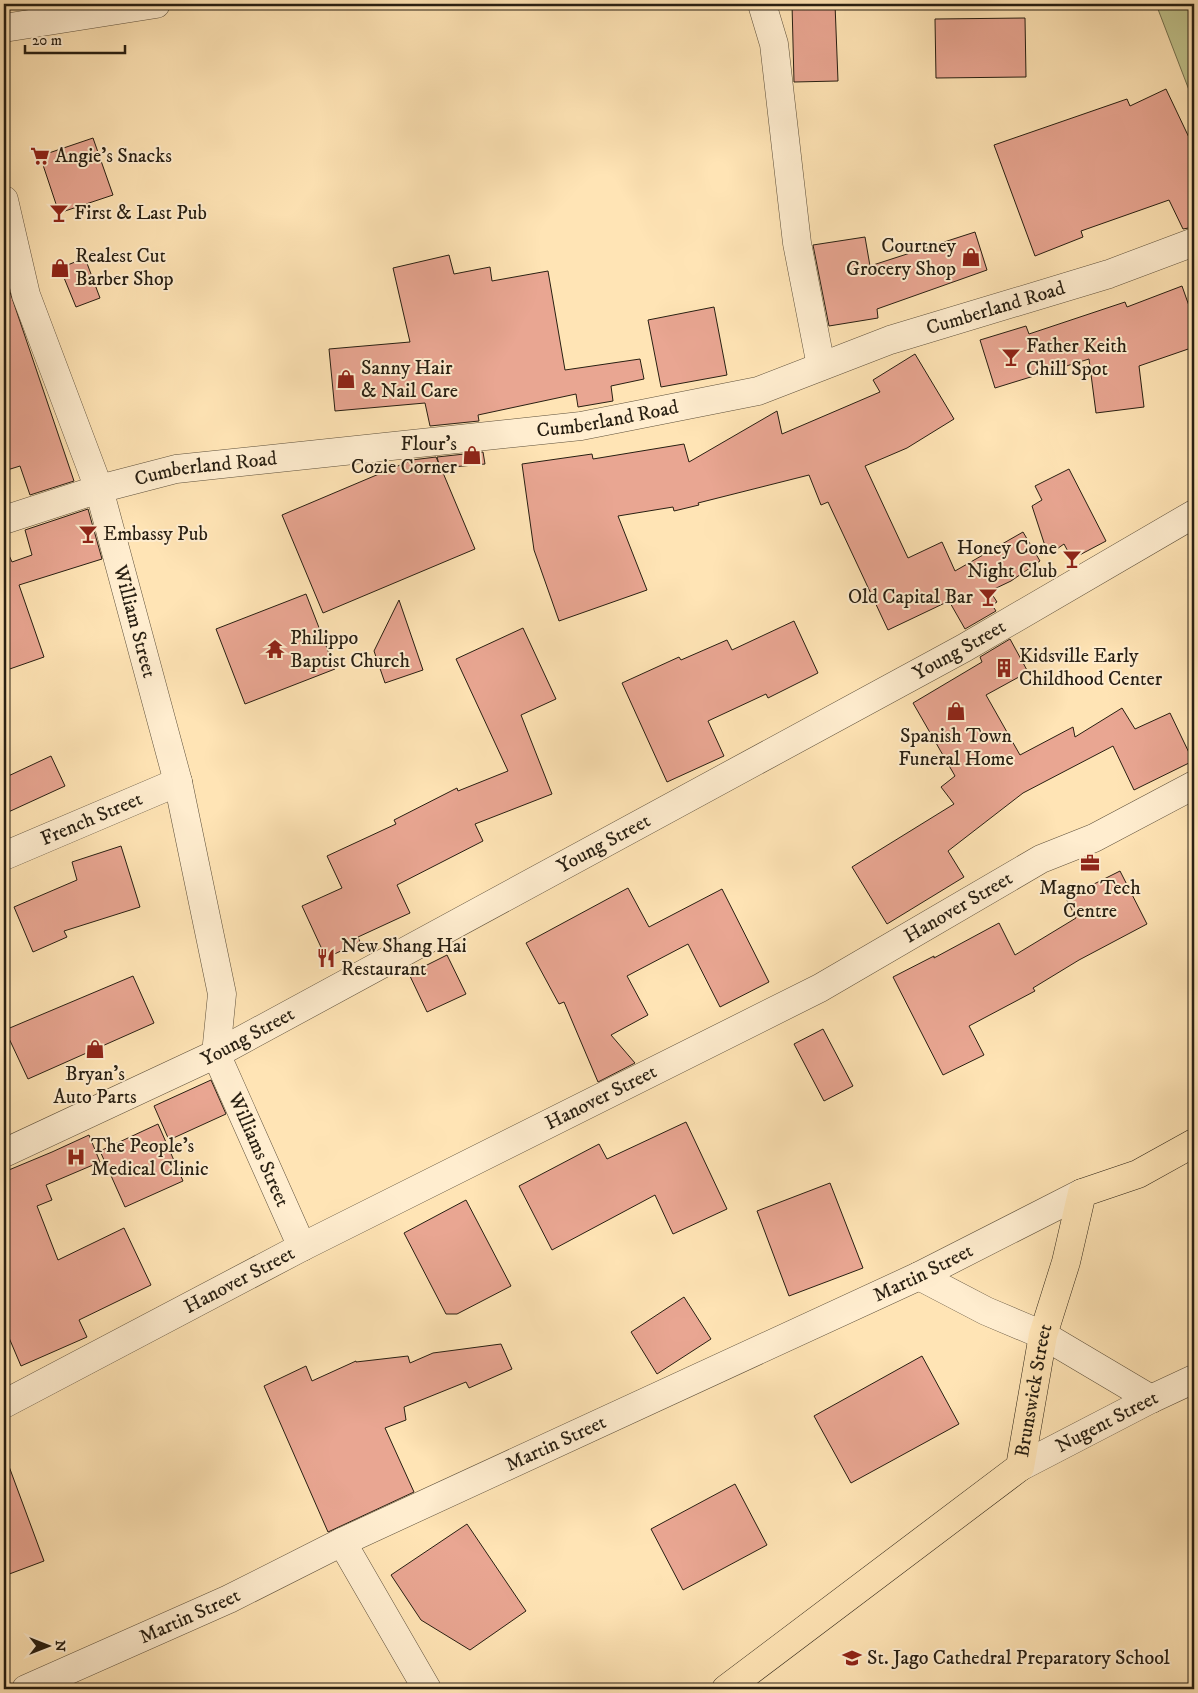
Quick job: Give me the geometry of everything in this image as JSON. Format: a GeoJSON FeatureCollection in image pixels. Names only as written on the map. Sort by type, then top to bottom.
{"type":"FeatureCollection","features":[{"type":"Feature","properties":{"kind":"main road"},"geometry":{"type":"LineString","coordinates":[[1082,1193],[1138,1174],[1194,1143]]}},
{"type":"Feature","properties":{"kind":"main road","name":"Brunswick Street"},"geometry":{"type":"LineString","coordinates":[[726,1689],[1020,1467],[1043,1335],[1066,1262],[1082,1193]]}},
{"type":"Feature","properties":{"kind":"street"},"geometry":{"type":"LineString","coordinates":[[4,28],[156,4]]}},
{"type":"Feature","properties":{"kind":"street"},"geometry":{"type":"LineString","coordinates":[[762,4],[774,44],[797,244],[821,366]]}},
{"type":"Feature","properties":{"kind":"street","name":"William Street"},"geometry":{"type":"LineString","coordinates":[[4,200],[15,298],[99,489],[178,782],[222,994],[216,1054]]}},
{"type":"Feature","properties":{"kind":"street","name":"Cumberland Road"},"geometry":{"type":"LineString","coordinates":[[4,520],[99,489],[176,469],[581,426],[758,391],[890,340],[1108,274],[1194,242]]}},
{"type":"Feature","properties":{"kind":"street","name":"Young Street"},"geometry":{"type":"LineString","coordinates":[[4,1154],[216,1054],[964,648],[1194,514]]}},
{"type":"Feature","properties":{"kind":"street","name":"French Street"},"geometry":{"type":"LineString","coordinates":[[4,856],[178,782]]}},
{"type":"Feature","properties":{"kind":"street","name":"Hanover Street"},"geometry":{"type":"LineString","coordinates":[[4,1404],[302,1247],[820,988],[1041,859],[1094,838],[1194,785]]}},
{"type":"Feature","properties":{"kind":"street","name":"Williams Street"},"geometry":{"type":"LineString","coordinates":[[216,1054],[302,1247]]}},
{"type":"Feature","properties":{"kind":"street","name":"Martin Street"},"geometry":{"type":"LineString","coordinates":[[26,1689],[229,1599],[342,1542],[919,1276],[1082,1193]]}},
{"type":"Feature","properties":{"kind":"street"},"geometry":{"type":"LineString","coordinates":[[919,1276],[986,1311],[1043,1335],[1151,1399]]}},
{"type":"Feature","properties":{"kind":"street","name":"Nugent Street"},"geometry":{"type":"LineString","coordinates":[[1020,1467],[1151,1399],[1194,1379]]}},
{"type":"Feature","properties":{"kind":"street"},"geometry":{"type":"LineString","coordinates":[[342,1542],[427,1689]]}},
{"type":"Feature","properties":{"kind":"green space"},"geometry":{"type":"Polygon","coordinates":[[[1156,4],[1194,4],[1194,103],[1156,4]]]}},
{"type":"Feature","properties":{"kind":"building"},"geometry":{"type":"Polygon","coordinates":[[[792,4],[835,4],[838,81],[794,82],[792,4]]]}},
{"type":"Feature","properties":{"kind":"building"},"geometry":{"type":"Polygon","coordinates":[[[1025,18],[1026,77],[936,78],[935,19],[1025,18]]]}},
{"type":"Feature","properties":{"kind":"building"},"geometry":{"type":"Polygon","coordinates":[[[1166,89],[1194,148],[1194,227],[1183,229],[1169,200],[1081,231],[1083,237],[1035,256],[994,145],[1127,99],[1130,106],[1166,89]]]}},
{"type":"Feature","properties":{"kind":"building"},"geometry":{"type":"Polygon","coordinates":[[[93,138],[113,195],[59,213],[40,156],[93,138]]]}},
{"type":"Feature","properties":{"kind":"building"},"geometry":{"type":"Polygon","coordinates":[[[975,232],[987,270],[877,309],[878,318],[829,326],[813,245],[865,237],[870,266],[975,232]]]}},
{"type":"Feature","properties":{"kind":"building"},"geometry":{"type":"Polygon","coordinates":[[[449,255],[454,274],[490,267],[492,281],[548,271],[565,370],[640,359],[644,379],[611,386],[613,401],[578,407],[576,394],[478,415],[479,421],[430,426],[425,403],[335,411],[329,349],[410,342],[393,268],[449,255]]]}},
{"type":"Feature","properties":{"kind":"building"},"geometry":{"type":"Polygon","coordinates":[[[85,258],[100,298],[76,307],[60,268],[85,258]]]}},
{"type":"Feature","properties":{"kind":"building"},"geometry":{"type":"Polygon","coordinates":[[[1182,286],[1194,320],[1194,347],[1139,366],[1144,407],[1096,413],[1089,359],[995,388],[980,340],[1026,326],[1029,334],[1125,302],[1127,307],[1182,286]]]}},
{"type":"Feature","properties":{"kind":"building"},"geometry":{"type":"Polygon","coordinates":[[[9,289],[74,481],[30,495],[20,466],[4,471],[4,290],[9,289]]]}},
{"type":"Feature","properties":{"kind":"building"},"geometry":{"type":"Polygon","coordinates":[[[714,307],[727,375],[661,387],[648,320],[714,307]]]}},
{"type":"Feature","properties":{"kind":"building"},"geometry":{"type":"Polygon","coordinates":[[[915,354],[954,419],[907,448],[865,466],[908,558],[942,542],[955,571],[1023,532],[1040,561],[1011,581],[990,591],[997,602],[992,605],[996,611],[965,629],[949,601],[888,630],[828,502],[821,505],[809,475],[698,503],[699,505],[674,511],[673,507],[618,516],[647,590],[559,621],[534,550],[522,464],[592,454],[593,459],[684,444],[689,462],[777,411],[782,434],[880,392],[873,380],[915,354]]]}},
{"type":"Feature","properties":{"kind":"building"},"geometry":{"type":"Polygon","coordinates":[[[483,452],[485,464],[441,468],[475,549],[323,613],[282,515],[412,460],[436,457],[439,464],[437,457],[483,452]]]}},
{"type":"Feature","properties":{"kind":"building"},"geometry":{"type":"Polygon","coordinates":[[[1069,469],[1106,541],[1072,559],[1064,544],[1048,555],[1032,506],[1042,500],[1035,486],[1069,469]]]}},
{"type":"Feature","properties":{"kind":"building"},"geometry":{"type":"Polygon","coordinates":[[[88,509],[102,559],[19,585],[44,657],[4,671],[4,554],[8,553],[12,562],[32,555],[25,530],[88,509]]]}},
{"type":"Feature","properties":{"kind":"building","name":"Philippo Baptist Church"},"geometry":{"type":"Polygon","coordinates":[[[306,594],[335,669],[245,704],[216,629],[306,594]]]}},
{"type":"Feature","properties":{"kind":"building"},"geometry":{"type":"Polygon","coordinates":[[[399,600],[423,670],[385,683],[374,651],[399,600]]]}},
{"type":"Feature","properties":{"kind":"building"},"geometry":{"type":"Polygon","coordinates":[[[794,621],[818,673],[768,698],[766,694],[708,721],[724,756],[667,782],[622,683],[679,657],[681,660],[727,640],[732,650],[794,621]]]}},
{"type":"Feature","properties":{"kind":"building"},"geometry":{"type":"Polygon","coordinates":[[[523,628],[556,699],[521,715],[552,794],[475,824],[483,841],[397,885],[410,913],[358,937],[360,942],[326,958],[302,906],[342,888],[327,856],[396,824],[394,820],[457,788],[458,791],[508,771],[456,659],[523,628]]]}},
{"type":"Feature","properties":{"kind":"building"},"geometry":{"type":"Polygon","coordinates":[[[1010,639],[1028,672],[986,695],[1020,755],[1073,727],[1075,737],[1122,708],[1135,729],[1170,713],[1193,761],[1134,790],[1113,746],[1023,793],[948,851],[964,877],[887,924],[852,867],[954,804],[941,787],[955,776],[913,703],[982,662],[980,657],[1010,639]]]}},
{"type":"Feature","properties":{"kind":"building"},"geometry":{"type":"Polygon","coordinates":[[[51,756],[65,786],[4,814],[4,778],[51,756]]]}},
{"type":"Feature","properties":{"kind":"building"},"geometry":{"type":"Polygon","coordinates":[[[121,846],[140,907],[64,931],[67,937],[33,952],[14,907],[77,880],[72,862],[121,846]]]}},
{"type":"Feature","properties":{"kind":"building"},"geometry":{"type":"Polygon","coordinates":[[[1120,871],[1147,924],[1079,960],[1033,988],[1035,991],[969,1026],[984,1055],[943,1075],[893,977],[934,956],[934,958],[999,923],[1015,955],[1076,918],[1066,898],[1120,871]]]}},
{"type":"Feature","properties":{"kind":"building"},"geometry":{"type":"Polygon","coordinates":[[[628,888],[649,927],[722,889],[769,982],[720,1007],[688,944],[627,976],[648,1015],[611,1035],[635,1063],[598,1082],[564,1002],[559,1004],[526,943],[628,888]]]}},
{"type":"Feature","properties":{"kind":"building"},"geometry":{"type":"Polygon","coordinates":[[[447,955],[466,994],[427,1012],[409,974],[447,955]]]}},
{"type":"Feature","properties":{"kind":"building"},"geometry":{"type":"Polygon","coordinates":[[[133,976],[154,1023],[28,1079],[5,1030],[133,976]]]}},
{"type":"Feature","properties":{"kind":"building"},"geometry":{"type":"Polygon","coordinates":[[[823,1029],[853,1086],[824,1101],[794,1044],[823,1029]]]}},
{"type":"Feature","properties":{"kind":"building"},"geometry":{"type":"Polygon","coordinates":[[[211,1080],[226,1114],[169,1140],[154,1106],[211,1080]]]}},
{"type":"Feature","properties":{"kind":"building"},"geometry":{"type":"Polygon","coordinates":[[[686,1122],[727,1209],[673,1234],[655,1195],[552,1250],[519,1186],[599,1144],[607,1159],[686,1122]]]}},
{"type":"Feature","properties":{"kind":"building"},"geometry":{"type":"Polygon","coordinates":[[[158,1124],[183,1181],[125,1207],[100,1151],[158,1124]]]}},
{"type":"Feature","properties":{"kind":"building"},"geometry":{"type":"Polygon","coordinates":[[[89,1135],[100,1162],[46,1185],[52,1200],[37,1206],[58,1260],[124,1228],[151,1285],[79,1320],[87,1337],[21,1366],[4,1326],[4,1172],[89,1135]]]}},
{"type":"Feature","properties":{"kind":"building"},"geometry":{"type":"Polygon","coordinates":[[[830,1183],[863,1268],[789,1296],[757,1211],[830,1183]]]}},
{"type":"Feature","properties":{"kind":"building"},"geometry":{"type":"Polygon","coordinates":[[[466,1200],[511,1286],[457,1314],[446,1314],[404,1233],[466,1200]]]}},
{"type":"Feature","properties":{"kind":"building"},"geometry":{"type":"Polygon","coordinates":[[[684,1297],[711,1339],[657,1374],[631,1332],[684,1297]]]}},
{"type":"Feature","properties":{"kind":"building"},"geometry":{"type":"Polygon","coordinates":[[[501,1344],[512,1369],[469,1388],[466,1382],[404,1407],[406,1420],[385,1428],[414,1492],[328,1532],[264,1386],[306,1366],[312,1381],[356,1361],[408,1356],[410,1363],[433,1353],[501,1344]]]}},
{"type":"Feature","properties":{"kind":"building"},"geometry":{"type":"Polygon","coordinates":[[[922,1356],[959,1424],[851,1483],[814,1416],[922,1356]]]}},
{"type":"Feature","properties":{"kind":"building"},"geometry":{"type":"Polygon","coordinates":[[[7,1461],[44,1561],[4,1576],[4,1462],[7,1461]]]}},
{"type":"Feature","properties":{"kind":"building"},"geometry":{"type":"Polygon","coordinates":[[[735,1484],[767,1545],[683,1590],[651,1529],[735,1484]]]}},
{"type":"Feature","properties":{"kind":"building"},"geometry":{"type":"Polygon","coordinates":[[[467,1524],[526,1611],[470,1650],[421,1620],[391,1575],[467,1524]]]}},
{"type":"Feature","properties":{"kind":"place","name":"Angie's Snacks"},"geometry":{"type":"Point","coordinates":[40,156]}},
{"type":"Feature","properties":{"kind":"place","name":"First & Last Pub"},"geometry":{"type":"Point","coordinates":[59,213]}},
{"type":"Feature","properties":{"kind":"place","name":"Courtney Grocery Shop"},"geometry":{"type":"Point","coordinates":[971,257]}},
{"type":"Feature","properties":{"kind":"place","name":"Realest Cut Barber Shop"},"geometry":{"type":"Point","coordinates":[60,268]}},
{"type":"Feature","properties":{"kind":"place","name":"Father Keith Chill Spot"},"geometry":{"type":"Point","coordinates":[1011,357]}},
{"type":"Feature","properties":{"kind":"place","name":"Sanny Hair & Nail Care"},"geometry":{"type":"Point","coordinates":[346,379]}},
{"type":"Feature","properties":{"kind":"place","name":"Flour's Cozie Corner"},"geometry":{"type":"Point","coordinates":[472,455]}},
{"type":"Feature","properties":{"kind":"place","name":"Embassy Pub"},"geometry":{"type":"Point","coordinates":[88,534]}},
{"type":"Feature","properties":{"kind":"place","name":"Honey Cone Night Club"},"geometry":{"type":"Point","coordinates":[1072,559]}},
{"type":"Feature","properties":{"kind":"place","name":"Old Capital Bar"},"geometry":{"type":"Point","coordinates":[988,597]}},
{"type":"Feature","properties":{"kind":"place","name":"Philippo Baptist Church"},"geometry":{"type":"Point","coordinates":[275,649]}},
{"type":"Feature","properties":{"kind":"place","name":"Kidsville Early Childhood Center"},"geometry":{"type":"Point","coordinates":[1004,668]}},
{"type":"Feature","properties":{"kind":"place","name":"Spanish Town Funeral Home"},"geometry":{"type":"Point","coordinates":[956,711]}},
{"type":"Feature","properties":{"kind":"place","name":"Magno Tech Centre"},"geometry":{"type":"Point","coordinates":[1090,863]}},
{"type":"Feature","properties":{"kind":"place","name":"New Shang Hai Restaurant"},"geometry":{"type":"Point","coordinates":[326,958]}},
{"type":"Feature","properties":{"kind":"place","name":"Bryan's Auto Parts"},"geometry":{"type":"Point","coordinates":[95,1049]}},
{"type":"Feature","properties":{"kind":"place","name":"The People's Medical Clinic"},"geometry":{"type":"Point","coordinates":[76,1157]}},
{"type":"Feature","properties":{"kind":"place","name":"St. Jago Cathedral Preparatory School"},"geometry":{"type":"Point","coordinates":[852,1658]}}]}
